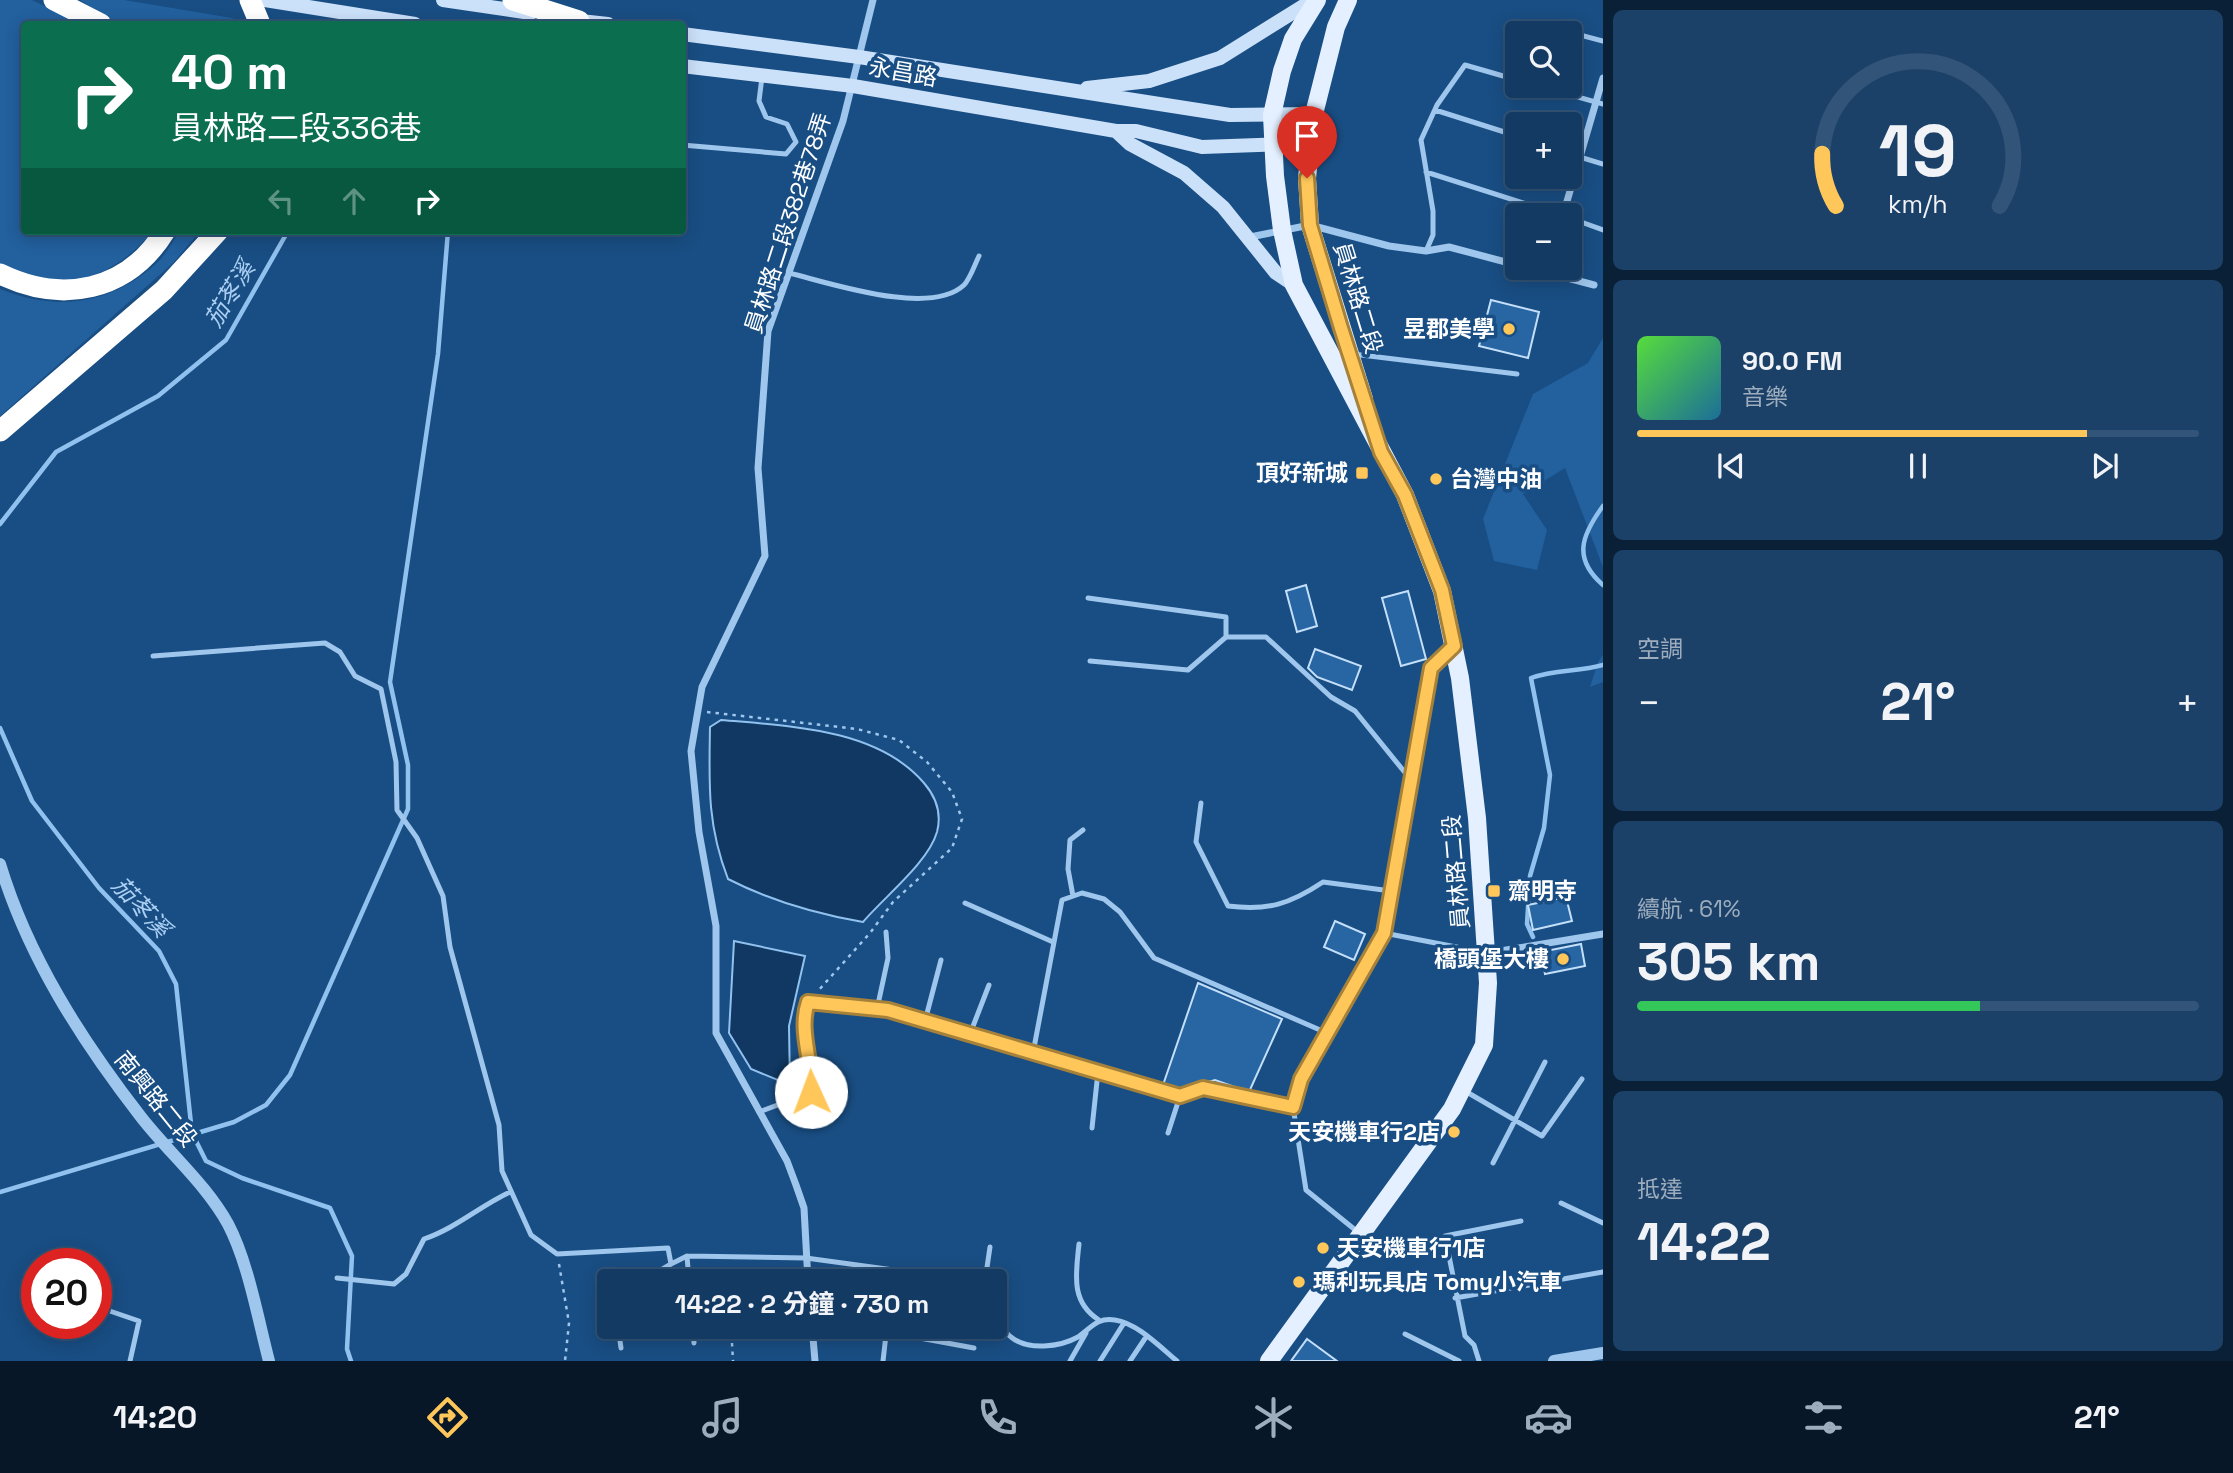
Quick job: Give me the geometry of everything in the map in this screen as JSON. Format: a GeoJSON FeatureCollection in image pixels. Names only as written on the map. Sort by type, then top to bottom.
{"type":"FeatureCollection","features":[{"type":"Feature","properties":{"kind":"highway"},"geometry":{"type":"LineString","coordinates":[[54,0],[95,21]]}},
{"type":"Feature","properties":{"kind":"highway"},"geometry":{"type":"LineString","coordinates":[[250,0],[259,21]]}},
{"type":"Feature","properties":{"kind":"highway"},"geometry":{"type":"LineString","coordinates":[[513,0],[579,21]]}},
{"type":"Feature","properties":{"kind":"highway"},"geometry":{"type":"LineString","coordinates":[[0,274],[23,285],[54,291],[86,289],[111,280],[136,264],[162,235]]}},
{"type":"Feature","properties":{"kind":"highway"},"geometry":{"type":"LineString","coordinates":[[0,430],[164,290],[214,235]]}},
{"type":"Feature","properties":{"kind":"main road"},"geometry":{"type":"LineString","coordinates":[[265,0],[396,21]]}},
{"type":"Feature","properties":{"kind":"main road"},"geometry":{"type":"LineString","coordinates":[[443,0],[579,21]]}},
{"type":"Feature","properties":{"kind":"main road"},"geometry":{"type":"LineString","coordinates":[[1071,90],[1149,81],[1184,72],[1220,58],[1315,0]]}},
{"type":"Feature","properties":{"kind":"main road","name":"員林路二段"},"geometry":{"type":"LineString","coordinates":[[1269,1361],[1452,1109],[1484,1045],[1488,953],[1477,818],[1460,678],[1442,590],[1405,495],[1294,285],[1282,230],[1272,115],[1293,39],[1315,0]]}},
{"type":"Feature","properties":{"kind":"main road","name":"員林路二段"},"geometry":{"type":"LineString","coordinates":[[1348,0],[1336,27],[1309,143],[1307,178],[1310,225],[1381,452]]}},
{"type":"Feature","properties":{"kind":"main road","name":"永昌路"},"geometry":{"type":"LineString","coordinates":[[686,35],[859,57],[1071,90]]}},
{"type":"Feature","properties":{"kind":"main road","name":"永昌路"},"geometry":{"type":"LineString","coordinates":[[686,66],[853,86],[1116,131],[1136,131],[1202,147],[1309,143]]}},
{"type":"Feature","properties":{"kind":"main road"},"geometry":{"type":"LineString","coordinates":[[1071,90],[1230,116],[1314,114]]}},
{"type":"Feature","properties":{"kind":"main road"},"geometry":{"type":"LineString","coordinates":[[1116,131],[1130,144],[1184,173],[1223,206],[1276,272],[1294,285]]}},
{"type":"Feature","properties":{"kind":"street"},"geometry":{"type":"LineString","coordinates":[[550,0],[579,21]]}},
{"type":"Feature","properties":{"kind":"street","name":"員林路二段382巷78弄"},"geometry":{"type":"LineString","coordinates":[[807,1269],[800,1197],[787,1161],[716,1033],[716,926],[699,832],[691,751],[696,709],[717,653],[765,556],[758,468],[768,331],[853,86],[873,0]]}},
{"type":"Feature","properties":{"kind":"street"},"geometry":{"type":"LineString","coordinates":[[1582,151],[1599,103],[1603,79]]}},
{"type":"Feature","properties":{"kind":"street"},"geometry":{"type":"LineString","coordinates":[[1250,237],[1310,225],[1389,246],[1426,251],[1449,247],[1505,261]]}},
{"type":"Feature","properties":{"kind":"street"},"geometry":{"type":"LineString","coordinates":[[1578,280],[1594,285]]}},
{"type":"Feature","properties":{"kind":"street","name":"南興路二段"},"geometry":{"type":"LineString","coordinates":[[0,864],[43,971],[95,1056],[143,1119],[214,1201],[229,1226],[269,1361]]}},
{"type":"Feature","properties":{"kind":"street"},"geometry":{"type":"LineString","coordinates":[[1488,953],[1603,934]]}},
{"type":"Feature","properties":{"kind":"street"},"geometry":{"type":"LineString","coordinates":[[813,1339],[815,1361]]}},
{"type":"Feature","properties":{"kind":"street"},"geometry":{"type":"LineString","coordinates":[[1554,1361],[1603,1353]]}},
{"type":"Feature","properties":{"kind":"lane"},"geometry":{"type":"LineString","coordinates":[[1582,35],[1603,41]]}},
{"type":"Feature","properties":{"kind":"lane"},"geometry":{"type":"LineString","coordinates":[[1426,251],[1433,235],[1433,211],[1421,141],[1435,110],[1465,65],[1505,77]]}},
{"type":"Feature","properties":{"kind":"lane"},"geometry":{"type":"LineString","coordinates":[[686,145],[786,154],[796,142],[787,124],[766,117],[759,101],[762,76]]}},
{"type":"Feature","properties":{"kind":"lane"},"geometry":{"type":"LineString","coordinates":[[1581,98],[1599,103]]}},
{"type":"Feature","properties":{"kind":"lane"},"geometry":{"type":"LineString","coordinates":[[1435,110],[1505,132]]}},
{"type":"Feature","properties":{"kind":"lane"},"geometry":{"type":"LineString","coordinates":[[1582,158],[1603,164]]}},
{"type":"Feature","properties":{"kind":"lane"},"geometry":{"type":"LineString","coordinates":[[1426,172],[1524,203]]}},
{"type":"Feature","properties":{"kind":"lane"},"geometry":{"type":"LineString","coordinates":[[1582,222],[1603,230]]}},
{"type":"Feature","properties":{"kind":"lane"},"geometry":{"type":"LineString","coordinates":[[789,273],[904,299],[939,297],[964,285],[979,256]]}},
{"type":"Feature","properties":{"kind":"lane"},"geometry":{"type":"LineString","coordinates":[[1349,353],[1517,374]]}},
{"type":"Feature","properties":{"kind":"lane"},"geometry":{"type":"LineString","coordinates":[[1088,598],[1226,617],[1226,637]]}},
{"type":"Feature","properties":{"kind":"lane"},"geometry":{"type":"LineString","coordinates":[[1090,661],[1188,670],[1226,637],[1266,637],[1331,697],[1354,710],[1411,780]]}},
{"type":"Feature","properties":{"kind":"lane"},"geometry":{"type":"LineString","coordinates":[[153,656],[325,643],[340,652],[355,676],[381,689],[396,762],[397,810],[417,838],[443,896],[450,947],[499,1125],[502,1171],[531,1235],[557,1254],[668,1248],[671,1264]]}},
{"type":"Feature","properties":{"kind":"lane"},"geometry":{"type":"LineString","coordinates":[[1362,1234],[1306,1190],[1293,1107],[1301,1079],[1384,933],[1431,668],[1454,646]]}},
{"type":"Feature","properties":{"kind":"lane"},"geometry":{"type":"LineString","coordinates":[[1201,803],[1196,842],[1228,906],[1257,910],[1298,899],[1323,882],[1391,891]]}},
{"type":"Feature","properties":{"kind":"lane"},"geometry":{"type":"LineString","coordinates":[[1073,896],[1068,869],[1070,840],[1083,830]]}},
{"type":"Feature","properties":{"kind":"lane"},"geometry":{"type":"LineString","coordinates":[[1033,1053],[1062,900],[1083,893],[1104,900],[1120,912],[1154,958],[1327,1033]]}},
{"type":"Feature","properties":{"kind":"lane"},"geometry":{"type":"LineString","coordinates":[[965,903],[1054,942]]}},
{"type":"Feature","properties":{"kind":"lane"},"geometry":{"type":"LineString","coordinates":[[877,1009],[888,958],[886,932]]}},
{"type":"Feature","properties":{"kind":"lane"},"geometry":{"type":"LineString","coordinates":[[1384,933],[1488,953]]}},
{"type":"Feature","properties":{"kind":"lane"},"geometry":{"type":"LineString","coordinates":[[925,1021],[942,960]]}},
{"type":"Feature","properties":{"kind":"lane"},"geometry":{"type":"LineString","coordinates":[[970,1034],[989,985]]}},
{"type":"Feature","properties":{"kind":"lane"},"geometry":{"type":"LineString","coordinates":[[760,1112],[789,1103],[811,1092],[813,1069],[802,1019],[808,1002],[877,1009],[925,1021],[1180,1096],[1203,1088],[1293,1107]]}},
{"type":"Feature","properties":{"kind":"lane"},"geometry":{"type":"LineString","coordinates":[[1493,1163],[1545,1062]]}},
{"type":"Feature","properties":{"kind":"lane"},"geometry":{"type":"LineString","coordinates":[[1092,1128],[1098,1072]]}},
{"type":"Feature","properties":{"kind":"lane"},"geometry":{"type":"LineString","coordinates":[[1462,1090],[1542,1136],[1583,1079]]}},
{"type":"Feature","properties":{"kind":"lane"},"geometry":{"type":"LineString","coordinates":[[1168,1133],[1180,1096]]}},
{"type":"Feature","properties":{"kind":"lane"},"geometry":{"type":"LineString","coordinates":[[337,1278],[394,1284],[406,1274],[424,1239],[449,1230],[481,1205],[510,1192]]}},
{"type":"Feature","properties":{"kind":"lane"},"geometry":{"type":"LineString","coordinates":[[1561,1203],[1603,1223]]}},
{"type":"Feature","properties":{"kind":"lane"},"geometry":{"type":"LineString","coordinates":[[1479,1361],[1474,1345],[1465,1336],[1455,1297],[1445,1236],[1521,1221]]}},
{"type":"Feature","properties":{"kind":"lane"},"geometry":{"type":"LineString","coordinates":[[1079,1244],[1075,1280],[1081,1304],[1099,1320],[1124,1323],[1177,1361]]}},
{"type":"Feature","properties":{"kind":"lane"},"geometry":{"type":"LineString","coordinates":[[987,1269],[990,1247]]}},
{"type":"Feature","properties":{"kind":"lane"},"geometry":{"type":"LineString","coordinates":[[661,1269],[687,1256],[806,1258],[886,1269]]}},
{"type":"Feature","properties":{"kind":"lane"},"geometry":{"type":"LineString","coordinates":[[687,1256],[688,1269]]}},
{"type":"Feature","properties":{"kind":"lane"},"geometry":{"type":"LineString","coordinates":[[1455,1297],[1603,1272]]}},
{"type":"Feature","properties":{"kind":"lane"},"geometry":{"type":"LineString","coordinates":[[112,1312],[139,1321],[130,1361]]}},
{"type":"Feature","properties":{"kind":"lane"},"geometry":{"type":"LineString","coordinates":[[1007,1333],[1011,1338],[1029,1345],[1046,1346],[1074,1339],[1099,1320]]}},
{"type":"Feature","properties":{"kind":"lane"},"geometry":{"type":"LineString","coordinates":[[1100,1361],[1124,1323]]}},
{"type":"Feature","properties":{"kind":"lane"},"geometry":{"type":"LineString","coordinates":[[1070,1361],[1087,1330]]}},
{"type":"Feature","properties":{"kind":"lane"},"geometry":{"type":"LineString","coordinates":[[1405,1334],[1459,1361]]}},
{"type":"Feature","properties":{"kind":"lane"},"geometry":{"type":"LineString","coordinates":[[1130,1361],[1146,1337]]}},
{"type":"Feature","properties":{"kind":"lane"},"geometry":{"type":"LineString","coordinates":[[620,1339],[621,1348]]}},
{"type":"Feature","properties":{"kind":"lane"},"geometry":{"type":"LineString","coordinates":[[694,1339],[694,1343]]}},
{"type":"Feature","properties":{"kind":"lane"},"geometry":{"type":"LineString","coordinates":[[883,1361],[886,1339]]}},
{"type":"Feature","properties":{"kind":"lane"},"geometry":{"type":"LineString","coordinates":[[933,1339],[974,1348]]}},
{"type":"Feature","properties":{"kind":"path"},"geometry":{"type":"LineString","coordinates":[[696,709],[857,729],[898,740],[927,762],[952,792],[962,819],[952,848],[893,902],[870,933],[808,1002]]}},
{"type":"Feature","properties":{"kind":"path"},"geometry":{"type":"LineString","coordinates":[[557,1254],[569,1323],[565,1361]]}},
{"type":"Feature","properties":{"kind":"path"},"geometry":{"type":"LineString","coordinates":[[727,1257],[728,1269]]}},
{"type":"Feature","properties":{"kind":"path"},"geometry":{"type":"LineString","coordinates":[[732,1339],[733,1361]]}},
{"type":"Feature","properties":{"kind":"shaded area"},"geometry":{"type":"Polygon","coordinates":[[[0,0],[32,0],[77,21],[21,21],[21,235],[149,235],[121,261],[95,275],[67,282],[45,281],[0,264],[0,0]]]}},
{"type":"Feature","properties":{"kind":"shaded area"},"geometry":{"type":"Polygon","coordinates":[[[80,0],[124,0],[239,21],[114,21],[80,0]]]}},
{"type":"Feature","properties":{"kind":"shaded area"},"geometry":{"type":"Polygon","coordinates":[[[177,235],[197,235],[173,263],[0,416],[0,289],[42,301],[63,302],[102,296],[122,288],[140,276],[167,251],[177,235]]]}},
{"type":"Feature","properties":{"kind":"shaded area"},"geometry":{"type":"Polygon","coordinates":[[[1603,338],[1603,567],[1565,468],[1523,494],[1547,530],[1537,570],[1494,561],[1483,519],[1533,394],[1588,363],[1603,338]]]}},
{"type":"Feature","properties":{"kind":"shaded area"},"geometry":{"type":"Polygon","coordinates":[[[1603,655],[1603,682],[1590,687],[1598,662],[1603,655]]]}},
{"type":"Feature","properties":{"kind":"shaded area"},"geometry":{"type":"Polygon","coordinates":[[[721,720],[802,728],[857,740],[905,765],[928,788],[935,800],[939,818],[932,844],[915,868],[863,922],[794,905],[728,879],[716,840],[710,786],[710,727],[721,720]]]}},
{"type":"Feature","properties":{"kind":"shaded area"},"geometry":{"type":"Polygon","coordinates":[[[734,941],[805,956],[789,1026],[790,1085],[751,1069],[729,1033],[734,941]]]}},
{"type":"Feature","properties":{"kind":"building","name":"昱郡美學"},"geometry":{"type":"Polygon","coordinates":[[[1491,300],[1539,312],[1528,358],[1479,346],[1491,300]]]}},
{"type":"Feature","properties":{"kind":"building"},"geometry":{"type":"Polygon","coordinates":[[[1306,585],[1317,626],[1297,632],[1286,591],[1306,585]]]}},
{"type":"Feature","properties":{"kind":"building"},"geometry":{"type":"Polygon","coordinates":[[[1408,591],[1426,659],[1401,666],[1382,598],[1408,591]]]}},
{"type":"Feature","properties":{"kind":"building"},"geometry":{"type":"Polygon","coordinates":[[[1315,649],[1361,666],[1352,690],[1317,677],[1308,668],[1315,649]]]}},
{"type":"Feature","properties":{"kind":"building"},"geometry":{"type":"Polygon","coordinates":[[[1566,897],[1572,921],[1533,930],[1528,905],[1566,897]]]}},
{"type":"Feature","properties":{"kind":"building"},"geometry":{"type":"Polygon","coordinates":[[[1335,921],[1365,934],[1354,960],[1324,947],[1335,921]]]}},
{"type":"Feature","properties":{"kind":"building","name":"橋頭堡大樓"},"geometry":{"type":"Polygon","coordinates":[[[1581,944],[1585,966],[1545,974],[1541,952],[1581,944]]]}},
{"type":"Feature","properties":{"kind":"building"},"geometry":{"type":"Polygon","coordinates":[[[1198,983],[1282,1019],[1249,1092],[1215,1080],[1180,1090],[1163,1085],[1198,983]]]}},
{"type":"Feature","properties":{"kind":"building"},"geometry":{"type":"Polygon","coordinates":[[[1307,1339],[1337,1361],[1291,1361],[1307,1339]]]}},
{"type":"Feature","properties":{"kind":"waterway","name":"茄苳溪"},"geometry":{"type":"LineString","coordinates":[[0,524],[56,452],[158,396],[226,340],[286,235]]}},
{"type":"Feature","properties":{"kind":"waterway"},"geometry":{"type":"LineString","coordinates":[[0,1192],[234,1122],[266,1105],[290,1075],[408,809],[408,765],[390,682],[438,354],[448,235]]}},
{"type":"Feature","properties":{"kind":"waterway"},"geometry":{"type":"LineString","coordinates":[[1603,506],[1590,527],[1584,546],[1587,565],[1603,585]]}},
{"type":"Feature","properties":{"kind":"waterway"},"geometry":{"type":"LineString","coordinates":[[1533,937],[1527,924],[1530,876],[1544,828],[1550,775],[1531,678],[1603,665]]}},
{"type":"Feature","properties":{"kind":"waterway","name":"茄苳溪"},"geometry":{"type":"LineString","coordinates":[[0,728],[32,801],[99,888],[159,951],[176,984],[192,1133],[206,1161],[242,1178],[330,1208],[352,1256],[347,1349],[351,1361]]}},
{"type":"Feature","properties":{"kind":"place","name":"昱郡美學"},"geometry":{"type":"Point","coordinates":[1509,329]}},
{"type":"Feature","properties":{"kind":"place","name":"頂好新城"},"geometry":{"type":"Point","coordinates":[1362,473]}},
{"type":"Feature","properties":{"kind":"place","name":"台灣中油"},"geometry":{"type":"Point","coordinates":[1436,479]}},
{"type":"Feature","properties":{"kind":"place","name":"齋明寺"},"geometry":{"type":"Point","coordinates":[1494,891]}},
{"type":"Feature","properties":{"kind":"place","name":"橋頭堡大樓"},"geometry":{"type":"Point","coordinates":[1563,959]}},
{"type":"Feature","properties":{"kind":"place","name":"天安機車行2店"},"geometry":{"type":"Point","coordinates":[1454,1132]}},
{"type":"Feature","properties":{"kind":"place","name":"天安機車行1店"},"geometry":{"type":"Point","coordinates":[1323,1248]}},
{"type":"Feature","properties":{"kind":"place","name":"瑪利玩具店 Tomy小汽車"},"geometry":{"type":"Point","coordinates":[1299,1282]}},
{"type":"Feature","properties":{"kind":"route"},"geometry":{"type":"LineString","coordinates":[[811,1092],[813,1069],[802,1019],[808,1002],[832,1002],[888,1010],[1180,1096],[1203,1088],[1293,1107],[1301,1079],[1384,933],[1431,668],[1454,646],[1442,590],[1405,495],[1381,452],[1341,328],[1310,225],[1307,178]]}}]}
